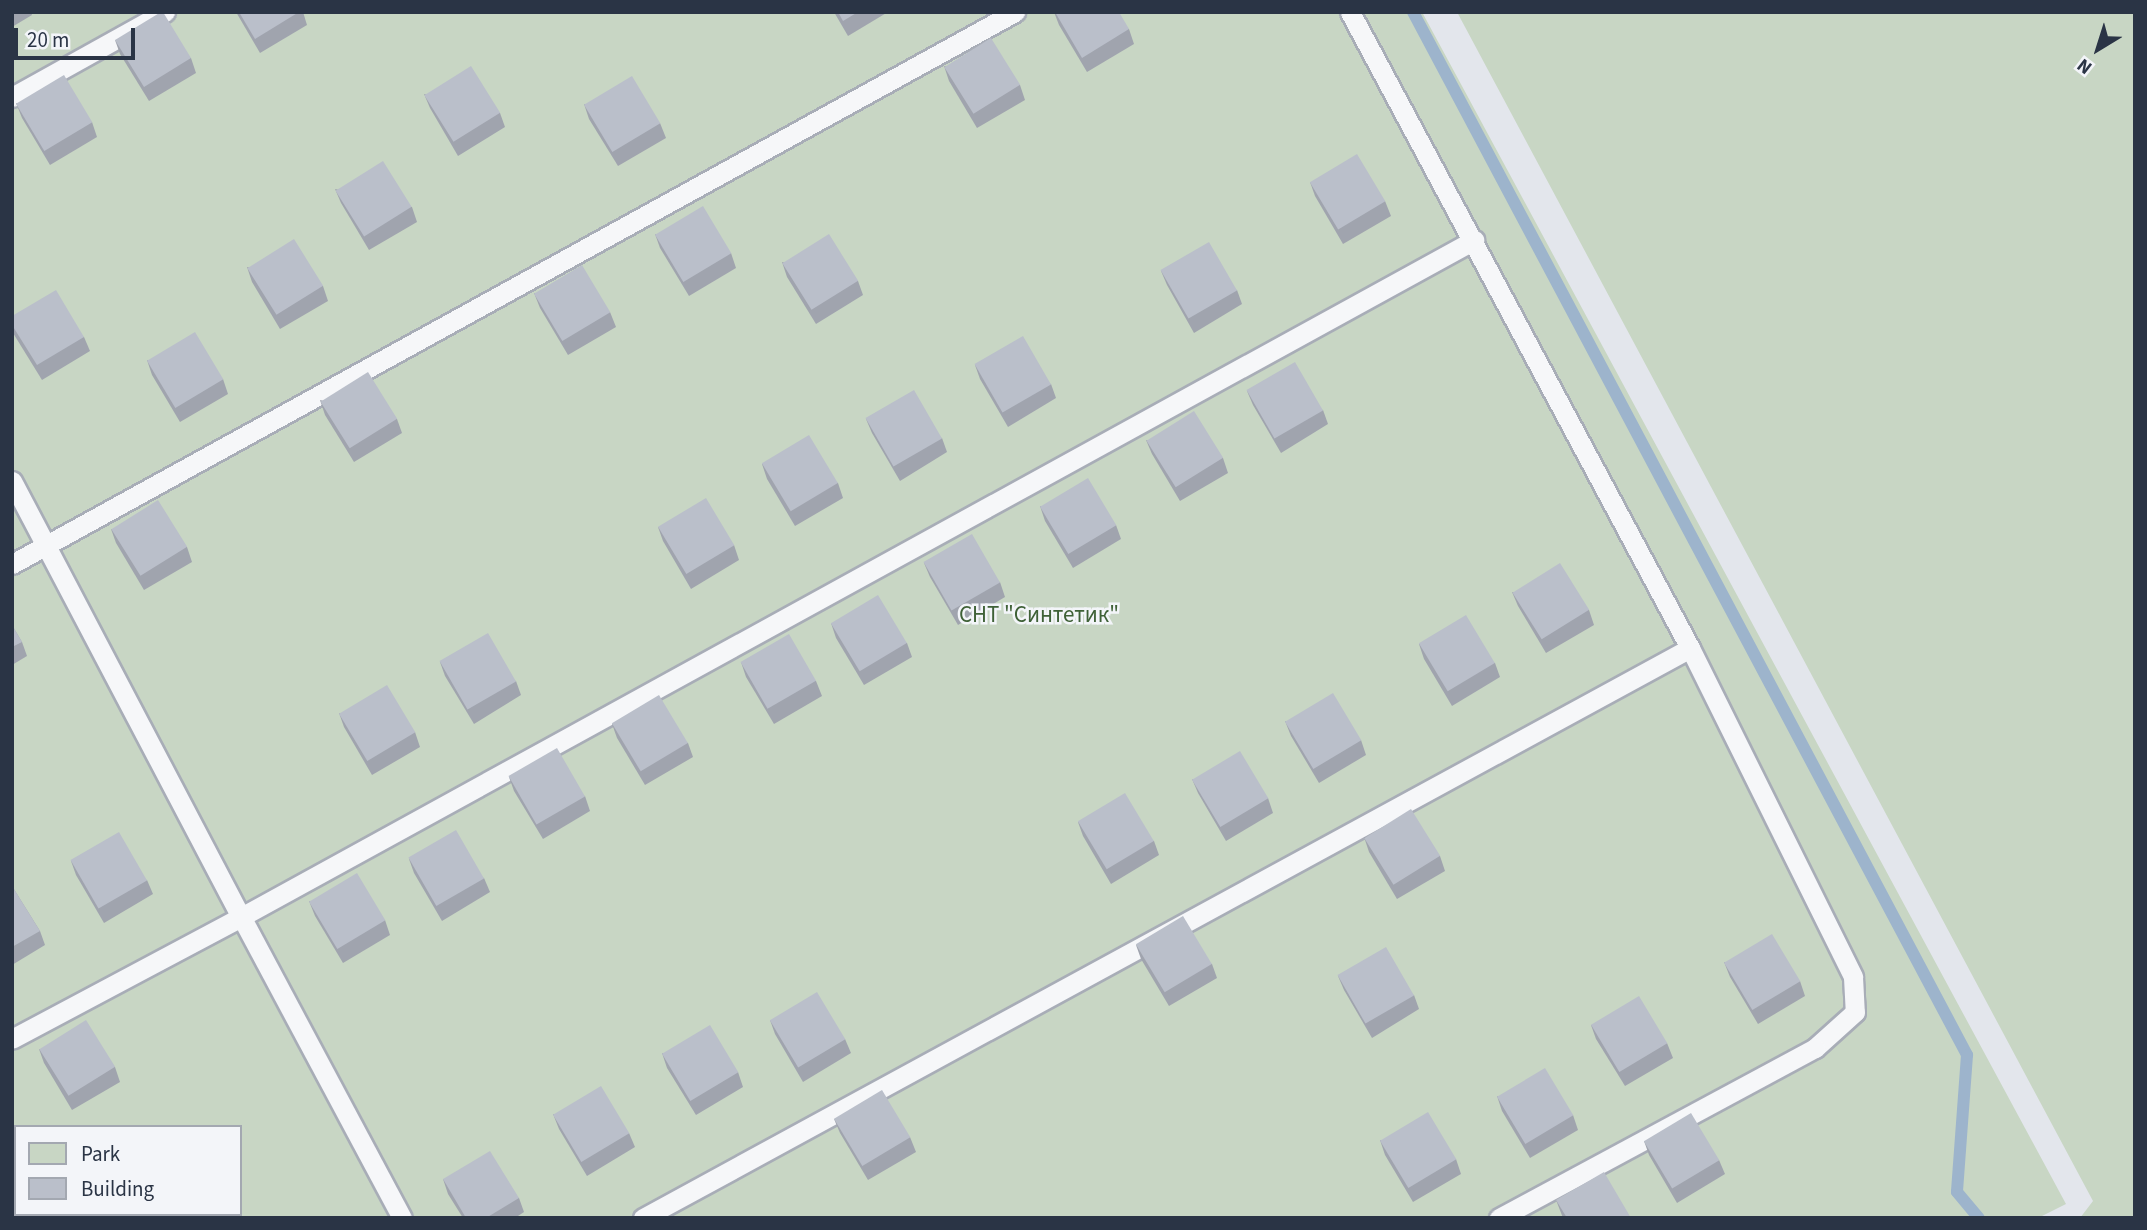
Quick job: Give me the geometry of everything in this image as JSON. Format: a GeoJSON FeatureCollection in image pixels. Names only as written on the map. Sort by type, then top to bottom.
{"type":"FeatureCollection","features":[{"type":"Feature","properties":{"kind":"lane"},"geometry":{"type":"LineString","coordinates":[[12,97],[165,12]]}},
{"type":"Feature","properties":{"kind":"lane"},"geometry":{"type":"LineString","coordinates":[[12,564],[1015,12]]}},
{"type":"Feature","properties":{"kind":"lane"},"geometry":{"type":"LineString","coordinates":[[1350,12],[1690,648],[1853,977],[1855,1012],[1815,1048],[1499,1218]]}},
{"type":"Feature","properties":{"kind":"lane"},"geometry":{"type":"LineString","coordinates":[[12,1039],[241,917],[1474,240]]}},
{"type":"Feature","properties":{"kind":"lane"},"geometry":{"type":"LineString","coordinates":[[12,481],[402,1218]]}},
{"type":"Feature","properties":{"kind":"lane"},"geometry":{"type":"LineString","coordinates":[[643,1218],[1690,648]]}},
{"type":"Feature","properties":{"kind":"green space","name":"СНТ \"Синтетик\""},"geometry":{"type":"Polygon","coordinates":[[[12,12],[1422,12],[2066,1204],[2038,1218],[12,1218],[12,12]]]}},
{"type":"Feature","properties":{"kind":"green space"},"geometry":{"type":"Polygon","coordinates":[[[1457,12],[2135,12],[2135,1218],[2080,1218],[2093,1201],[1457,12]]]}},
{"type":"Feature","properties":{"kind":"building"},"geometry":{"type":"Polygon","coordinates":[[[161,12],[191,58],[144,87],[115,40],[161,12]]]}},
{"type":"Feature","properties":{"kind":"building"},"geometry":{"type":"Polygon","coordinates":[[[239,12],[299,12],[255,39],[239,12]]]}},
{"type":"Feature","properties":{"kind":"building"},"geometry":{"type":"Polygon","coordinates":[[[838,12],[858,12],[843,21],[838,12]]]}},
{"type":"Feature","properties":{"kind":"building"},"geometry":{"type":"Polygon","coordinates":[[[1055,12],[1119,12],[1129,29],[1082,58],[1055,12]]]}},
{"type":"Feature","properties":{"kind":"building"},"geometry":{"type":"Polygon","coordinates":[[[991,38],[1020,85],[974,114],[944,67],[991,38]]]}},
{"type":"Feature","properties":{"kind":"building"},"geometry":{"type":"Polygon","coordinates":[[[471,66],[500,113],[454,142],[424,95],[471,66]]]}},
{"type":"Feature","properties":{"kind":"building"},"geometry":{"type":"Polygon","coordinates":[[[64,75],[92,122],[44,151],[16,104],[64,75]]]}},
{"type":"Feature","properties":{"kind":"building"},"geometry":{"type":"Polygon","coordinates":[[[632,76],[660,123],[612,152],[584,105],[632,76]]]}},
{"type":"Feature","properties":{"kind":"building"},"geometry":{"type":"Polygon","coordinates":[[[1357,154],[1385,201],[1338,229],[1310,182],[1357,154]]]}},
{"type":"Feature","properties":{"kind":"building"},"geometry":{"type":"Polygon","coordinates":[[[383,161],[412,207],[364,236],[336,191],[383,161]]]}},
{"type":"Feature","properties":{"kind":"building"},"geometry":{"type":"Polygon","coordinates":[[[703,206],[731,253],[683,282],[655,235],[703,206]]]}},
{"type":"Feature","properties":{"kind":"building"},"geometry":{"type":"Polygon","coordinates":[[[829,234],[858,281],[812,310],[782,263],[829,234]]]}},
{"type":"Feature","properties":{"kind":"building"},"geometry":{"type":"Polygon","coordinates":[[[294,239],[323,286],[277,315],[247,268],[294,239]]]}},
{"type":"Feature","properties":{"kind":"building"},"geometry":{"type":"Polygon","coordinates":[[[1209,242],[1237,290],[1189,318],[1161,270],[1209,242]]]}},
{"type":"Feature","properties":{"kind":"building"},"geometry":{"type":"Polygon","coordinates":[[[582,265],[610,312],[562,341],[534,294],[582,265]]]}},
{"type":"Feature","properties":{"kind":"building"},"geometry":{"type":"Polygon","coordinates":[[[56,290],[84,337],[37,365],[12,325],[12,316],[56,290]]]}},
{"type":"Feature","properties":{"kind":"building"},"geometry":{"type":"Polygon","coordinates":[[[195,332],[223,379],[175,408],[147,361],[195,332]]]}},
{"type":"Feature","properties":{"kind":"building"},"geometry":{"type":"Polygon","coordinates":[[[1023,336],[1051,384],[1003,412],[975,364],[1023,336]]]}},
{"type":"Feature","properties":{"kind":"building"},"geometry":{"type":"Polygon","coordinates":[[[1295,362],[1323,410],[1275,438],[1247,390],[1295,362]]]}},
{"type":"Feature","properties":{"kind":"building"},"geometry":{"type":"Polygon","coordinates":[[[368,372],[397,419],[350,448],[321,402],[368,372]]]}},
{"type":"Feature","properties":{"kind":"building"},"geometry":{"type":"Polygon","coordinates":[[[914,390],[942,438],[894,466],[866,418],[914,390]]]}},
{"type":"Feature","properties":{"kind":"building"},"geometry":{"type":"Polygon","coordinates":[[[1194,411],[1223,458],[1176,487],[1147,441],[1194,411]]]}},
{"type":"Feature","properties":{"kind":"building"},"geometry":{"type":"Polygon","coordinates":[[[809,435],[838,483],[791,511],[762,463],[809,435]]]}},
{"type":"Feature","properties":{"kind":"building"},"geometry":{"type":"Polygon","coordinates":[[[1088,478],[1116,525],[1068,554],[1040,507],[1088,478]]]}},
{"type":"Feature","properties":{"kind":"building"},"geometry":{"type":"Polygon","coordinates":[[[706,498],[734,545],[686,574],[658,527],[706,498]]]}},
{"type":"Feature","properties":{"kind":"building"},"geometry":{"type":"Polygon","coordinates":[[[158,500],[187,547],[141,576],[111,529],[158,500]]]}},
{"type":"Feature","properties":{"kind":"building"},"geometry":{"type":"Polygon","coordinates":[[[972,534],[1000,582],[952,610],[924,562],[972,534]]]}},
{"type":"Feature","properties":{"kind":"building"},"geometry":{"type":"Polygon","coordinates":[[[1560,563],[1589,610],[1542,639],[1513,593],[1560,563]]]}},
{"type":"Feature","properties":{"kind":"building"},"geometry":{"type":"Polygon","coordinates":[[[878,595],[907,643],[860,671],[831,623],[878,595]]]}},
{"type":"Feature","properties":{"kind":"building"},"geometry":{"type":"Polygon","coordinates":[[[1466,615],[1495,663],[1448,691],[1419,643],[1466,615]]]}},
{"type":"Feature","properties":{"kind":"building"},"geometry":{"type":"Polygon","coordinates":[[[12,625],[22,642],[12,647],[12,625]]]}},
{"type":"Feature","properties":{"kind":"building"},"geometry":{"type":"Polygon","coordinates":[[[488,633],[516,681],[468,709],[440,661],[488,633]]]}},
{"type":"Feature","properties":{"kind":"building"},"geometry":{"type":"Polygon","coordinates":[[[789,634],[816,681],[768,709],[741,662],[789,634]]]}},
{"type":"Feature","properties":{"kind":"building"},"geometry":{"type":"Polygon","coordinates":[[[387,685],[415,732],[367,761],[339,714],[387,685]]]}},
{"type":"Feature","properties":{"kind":"building"},"geometry":{"type":"Polygon","coordinates":[[[1333,693],[1361,740],[1313,769],[1285,722],[1333,693]]]}},
{"type":"Feature","properties":{"kind":"building"},"geometry":{"type":"Polygon","coordinates":[[[659,695],[688,743],[641,771],[612,723],[659,695]]]}},
{"type":"Feature","properties":{"kind":"building"},"geometry":{"type":"Polygon","coordinates":[[[557,748],[585,796],[537,824],[509,776],[557,748]]]}},
{"type":"Feature","properties":{"kind":"building"},"geometry":{"type":"Polygon","coordinates":[[[1240,751],[1268,798],[1220,827],[1192,780],[1240,751]]]}},
{"type":"Feature","properties":{"kind":"building"},"geometry":{"type":"Polygon","coordinates":[[[1125,793],[1154,841],[1107,869],[1078,821],[1125,793]]]}},
{"type":"Feature","properties":{"kind":"building"},"geometry":{"type":"Polygon","coordinates":[[[1411,809],[1440,856],[1394,885],[1364,838],[1411,809]]]}},
{"type":"Feature","properties":{"kind":"building"},"geometry":{"type":"Polygon","coordinates":[[[456,830],[484,878],[436,906],[408,858],[456,830]]]}},
{"type":"Feature","properties":{"kind":"building"},"geometry":{"type":"Polygon","coordinates":[[[119,832],[147,880],[99,908],[71,860],[119,832]]]}},
{"type":"Feature","properties":{"kind":"building"},"geometry":{"type":"Polygon","coordinates":[[[357,873],[385,920],[337,949],[309,902],[357,873]]]}},
{"type":"Feature","properties":{"kind":"building"},"geometry":{"type":"Polygon","coordinates":[[[12,886],[40,931],[12,947],[12,886]]]}},
{"type":"Feature","properties":{"kind":"building"},"geometry":{"type":"Polygon","coordinates":[[[1183,916],[1212,964],[1165,992],[1136,944],[1183,916]]]}},
{"type":"Feature","properties":{"kind":"building"},"geometry":{"type":"Polygon","coordinates":[[[1772,934],[1800,981],[1752,1010],[1724,963],[1772,934]]]}},
{"type":"Feature","properties":{"kind":"building"},"geometry":{"type":"Polygon","coordinates":[[[1386,947],[1414,995],[1366,1023],[1338,975],[1386,947]]]}},
{"type":"Feature","properties":{"kind":"building"},"geometry":{"type":"Polygon","coordinates":[[[817,992],[845,1039],[798,1067],[770,1020],[817,992]]]}},
{"type":"Feature","properties":{"kind":"building"},"geometry":{"type":"Polygon","coordinates":[[[1639,996],[1667,1043],[1619,1072],[1591,1025],[1639,996]]]}},
{"type":"Feature","properties":{"kind":"building"},"geometry":{"type":"Polygon","coordinates":[[[86,1020],[115,1067],[69,1096],[39,1049],[86,1020]]]}},
{"type":"Feature","properties":{"kind":"building"},"geometry":{"type":"Polygon","coordinates":[[[710,1025],[738,1072],[690,1101],[662,1054],[710,1025]]]}},
{"type":"Feature","properties":{"kind":"building"},"geometry":{"type":"Polygon","coordinates":[[[1545,1068],[1573,1115],[1525,1144],[1497,1097],[1545,1068]]]}},
{"type":"Feature","properties":{"kind":"building"},"geometry":{"type":"Polygon","coordinates":[[[601,1086],[629,1133],[581,1162],[553,1115],[601,1086]]]}},
{"type":"Feature","properties":{"kind":"building"},"geometry":{"type":"Polygon","coordinates":[[[882,1090],[910,1137],[862,1166],[834,1119],[882,1090]]]}},
{"type":"Feature","properties":{"kind":"building"},"geometry":{"type":"Polygon","coordinates":[[[1428,1112],[1456,1159],[1408,1188],[1380,1141],[1428,1112]]]}},
{"type":"Feature","properties":{"kind":"building"},"geometry":{"type":"Polygon","coordinates":[[[1691,1113],[1719,1160],[1672,1188],[1644,1141],[1691,1113]]]}},
{"type":"Feature","properties":{"kind":"building"},"geometry":{"type":"Polygon","coordinates":[[[490,1151],[519,1198],[486,1218],[466,1218],[443,1179],[490,1151]]]}},
{"type":"Feature","properties":{"kind":"building"},"geometry":{"type":"Polygon","coordinates":[[[1604,1172],[1631,1218],[1567,1218],[1556,1200],[1604,1172]]]}},
{"type":"Feature","properties":{"kind":"waterway"},"geometry":{"type":"LineString","coordinates":[[1413,12],[1967,1055],[1957,1192],[1979,1218]]}}]}
